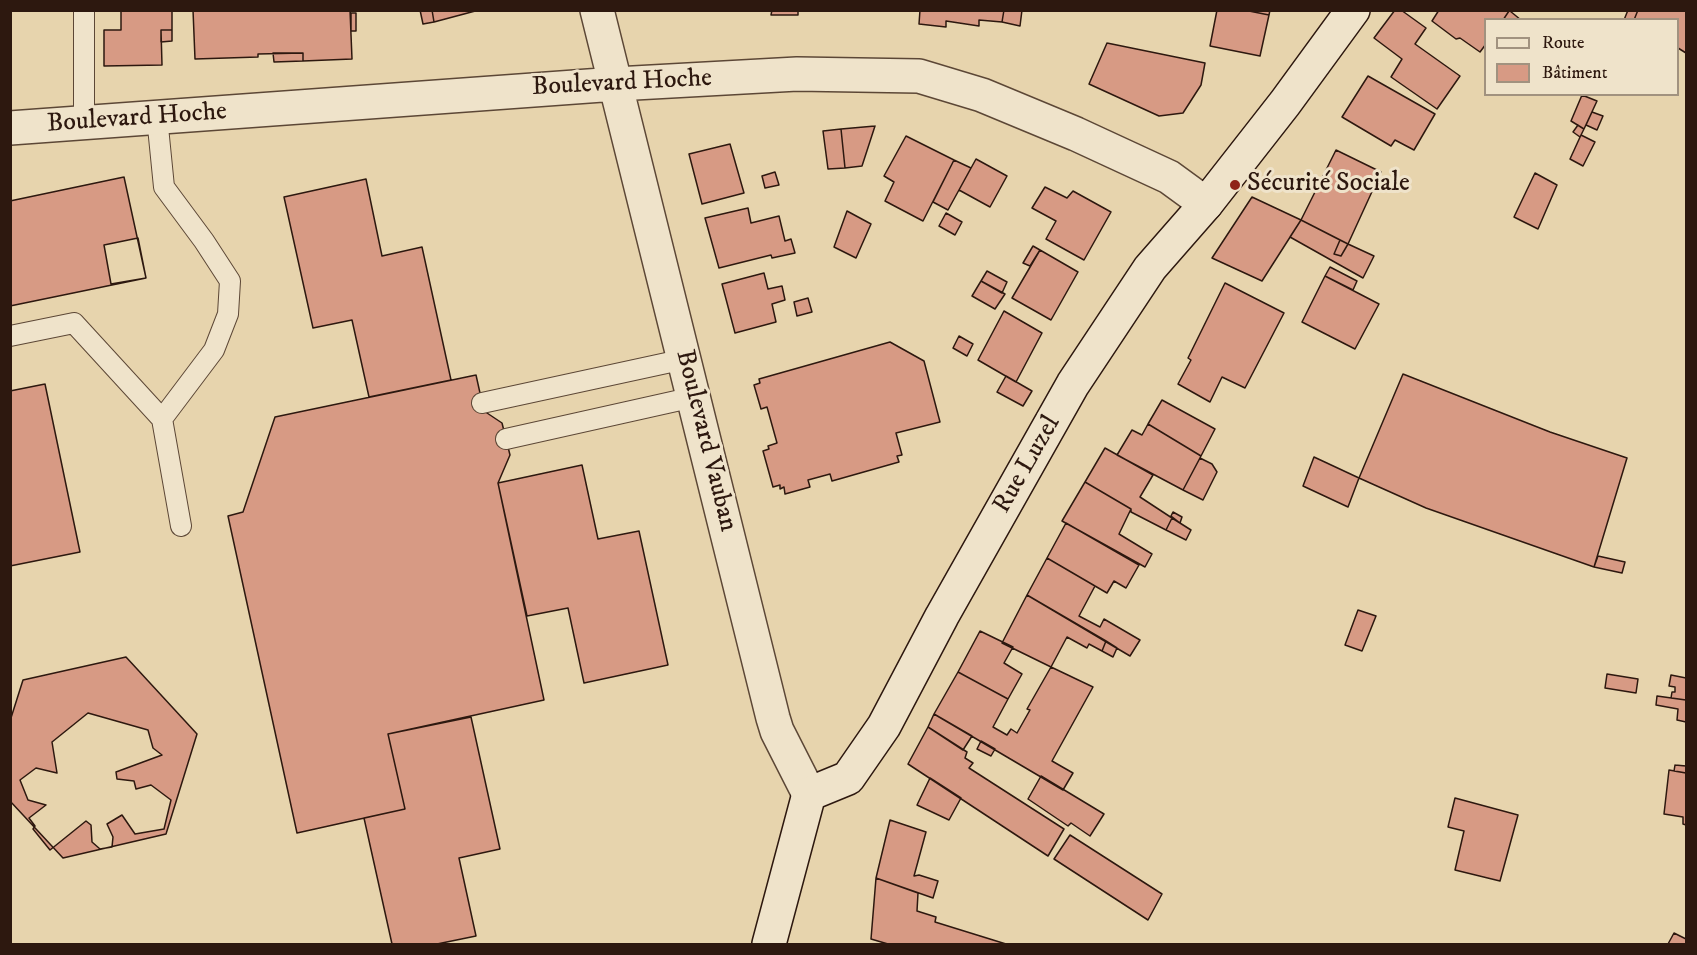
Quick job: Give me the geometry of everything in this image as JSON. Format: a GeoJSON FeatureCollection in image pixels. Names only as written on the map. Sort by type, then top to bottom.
{"type":"FeatureCollection","features":[{"type":"Feature","properties":{"kind":"street","name":"Boulevard Vauban"},"geometry":{"type":"LineString","coordinates":[[597,10],[773,718],[777,731],[809,794]]}},
{"type":"Feature","properties":{"kind":"street","name":"Rue Luzel"},"geometry":{"type":"LineString","coordinates":[[809,794],[848,778],[884,726],[942,616],[1073,384],[1150,268],[1206,204],[1285,104],[1353,10]]}},
{"type":"Feature","properties":{"kind":"street","name":"Boulevard Hoche"},"geometry":{"type":"LineString","coordinates":[[10,128],[615,84],[797,74],[919,76],[982,95],[1076,134],[1169,177],[1206,204]]}},
{"type":"Feature","properties":{"kind":"street"},"geometry":{"type":"LineString","coordinates":[[769,945],[809,794]]}},
{"type":"Feature","properties":{"kind":"lane"},"geometry":{"type":"LineString","coordinates":[[84,10],[84,123]]}},
{"type":"Feature","properties":{"kind":"lane"},"geometry":{"type":"LineString","coordinates":[[157,117],[165,187],[230,281],[228,315],[214,350],[162,419]]}},
{"type":"Feature","properties":{"kind":"lane"},"geometry":{"type":"LineString","coordinates":[[10,336],[74,323],[162,419],[181,526]]}},
{"type":"Feature","properties":{"kind":"lane"},"geometry":{"type":"LineString","coordinates":[[482,403],[685,359]]}},
{"type":"Feature","properties":{"kind":"lane"},"geometry":{"type":"LineString","coordinates":[[506,439],[694,397]]}},
{"type":"Feature","properties":{"kind":"building"},"geometry":{"type":"Polygon","coordinates":[[[121,10],[172,10],[172,30],[161,30],[162,65],[104,66],[104,30],[121,30],[121,10]]]}},
{"type":"Feature","properties":{"kind":"building"},"geometry":{"type":"Polygon","coordinates":[[[193,10],[350,10],[352,59],[303,61],[303,53],[195,59],[193,10]]]}},
{"type":"Feature","properties":{"kind":"building"},"geometry":{"type":"Polygon","coordinates":[[[420,10],[432,10],[434,22],[423,24],[420,10]]]}},
{"type":"Feature","properties":{"kind":"building"},"geometry":{"type":"Polygon","coordinates":[[[432,10],[479,10],[434,22],[432,10]]]}},
{"type":"Feature","properties":{"kind":"building"},"geometry":{"type":"Polygon","coordinates":[[[772,10],[798,10],[798,15],[771,15],[772,10]]]}},
{"type":"Feature","properties":{"kind":"building"},"geometry":{"type":"Polygon","coordinates":[[[920,10],[1004,10],[1002,22],[979,20],[979,26],[946,21],[946,27],[919,24],[920,10]]]}},
{"type":"Feature","properties":{"kind":"building"},"geometry":{"type":"Polygon","coordinates":[[[1004,10],[1022,10],[1020,26],[1002,22],[1004,10]]]}},
{"type":"Feature","properties":{"kind":"building"},"geometry":{"type":"Polygon","coordinates":[[[1217,10],[1244,10],[1269,15],[1260,56],[1210,46],[1217,10]]]}},
{"type":"Feature","properties":{"kind":"building"},"geometry":{"type":"Polygon","coordinates":[[[1244,10],[1270,10],[1269,15],[1244,10]]]}},
{"type":"Feature","properties":{"kind":"building"},"geometry":{"type":"Polygon","coordinates":[[[1395,10],[1401,10],[1426,28],[1415,44],[1460,76],[1437,109],[1391,77],[1402,59],[1374,38],[1395,10]]]}},
{"type":"Feature","properties":{"kind":"building"},"geometry":{"type":"Polygon","coordinates":[[[1439,10],[1509,10],[1504,18],[1484,18],[1484,47],[1480,52],[1460,38],[1456,39],[1432,21],[1439,10]]]}},
{"type":"Feature","properties":{"kind":"building"},"geometry":{"type":"Polygon","coordinates":[[[1628,10],[1638,10],[1635,18],[1625,18],[1628,10]]]}},
{"type":"Feature","properties":{"kind":"building"},"geometry":{"type":"Polygon","coordinates":[[[1638,10],[1686,11],[1686,53],[1679,49],[1679,18],[1635,18],[1638,10]]]}},
{"type":"Feature","properties":{"kind":"building"},"geometry":{"type":"Polygon","coordinates":[[[1510,11],[1519,18],[1504,18],[1510,11]]]}},
{"type":"Feature","properties":{"kind":"building"},"geometry":{"type":"Polygon","coordinates":[[[351,13],[356,13],[356,31],[351,31],[351,13]]]}},
{"type":"Feature","properties":{"kind":"building"},"geometry":{"type":"Polygon","coordinates":[[[161,30],[172,30],[172,41],[161,42],[161,30]]]}},
{"type":"Feature","properties":{"kind":"building"},"geometry":{"type":"Polygon","coordinates":[[[1107,43],[1205,63],[1201,85],[1183,113],[1159,116],[1089,84],[1107,43]]]}},
{"type":"Feature","properties":{"kind":"building"},"geometry":{"type":"Polygon","coordinates":[[[273,53],[303,53],[303,61],[274,62],[273,53]]]}},
{"type":"Feature","properties":{"kind":"building"},"geometry":{"type":"Polygon","coordinates":[[[1368,76],[1435,114],[1414,150],[1395,140],[1391,146],[1342,117],[1368,76]]]}},
{"type":"Feature","properties":{"kind":"building"},"geometry":{"type":"Polygon","coordinates":[[[1582,96],[1597,101],[1584,129],[1571,121],[1582,96]]]}},
{"type":"Feature","properties":{"kind":"building"},"geometry":{"type":"Polygon","coordinates":[[[1592,112],[1603,116],[1597,130],[1586,125],[1592,112]]]}},
{"type":"Feature","properties":{"kind":"building"},"geometry":{"type":"Polygon","coordinates":[[[1578,125],[1584,129],[1580,137],[1573,132],[1578,125]]]}},
{"type":"Feature","properties":{"kind":"building"},"geometry":{"type":"Polygon","coordinates":[[[875,126],[862,166],[845,168],[841,129],[875,126]]]}},
{"type":"Feature","properties":{"kind":"building"},"geometry":{"type":"Polygon","coordinates":[[[841,129],[845,168],[828,169],[823,131],[841,129]]]}},
{"type":"Feature","properties":{"kind":"building"},"geometry":{"type":"Polygon","coordinates":[[[1581,135],[1595,142],[1583,166],[1570,159],[1581,135]]]}},
{"type":"Feature","properties":{"kind":"building"},"geometry":{"type":"Polygon","coordinates":[[[906,136],[954,160],[923,221],[885,201],[894,182],[884,176],[906,136]]]}},
{"type":"Feature","properties":{"kind":"building"},"geometry":{"type":"Polygon","coordinates":[[[730,144],[744,193],[702,204],[689,154],[730,144]]]}},
{"type":"Feature","properties":{"kind":"building"},"geometry":{"type":"Polygon","coordinates":[[[1336,150],[1381,172],[1348,244],[1301,220],[1336,150]]]}},
{"type":"Feature","properties":{"kind":"building"},"geometry":{"type":"Polygon","coordinates":[[[976,159],[1007,176],[990,207],[959,190],[976,159]]]}},
{"type":"Feature","properties":{"kind":"building"},"geometry":{"type":"Polygon","coordinates":[[[954,160],[971,168],[948,210],[933,202],[954,160]]]}},
{"type":"Feature","properties":{"kind":"building"},"geometry":{"type":"Polygon","coordinates":[[[775,172],[779,185],[765,188],[762,176],[775,172]]]}},
{"type":"Feature","properties":{"kind":"building"},"geometry":{"type":"Polygon","coordinates":[[[1535,173],[1557,185],[1538,229],[1514,217],[1535,173]]]}},
{"type":"Feature","properties":{"kind":"building"},"geometry":{"type":"Polygon","coordinates":[[[124,177],[146,278],[10,306],[10,201],[124,177]]]}},
{"type":"Feature","properties":{"kind":"building"},"geometry":{"type":"Polygon","coordinates":[[[366,179],[382,256],[422,247],[451,380],[369,397],[352,320],[313,328],[284,197],[366,179]]]}},
{"type":"Feature","properties":{"kind":"building"},"geometry":{"type":"Polygon","coordinates":[[[1045,187],[1067,198],[1073,191],[1111,212],[1084,260],[1046,239],[1056,221],[1032,208],[1045,187]]]}},
{"type":"Feature","properties":{"kind":"building"},"geometry":{"type":"Polygon","coordinates":[[[1252,197],[1301,220],[1262,281],[1212,258],[1252,197]]]}},
{"type":"Feature","properties":{"kind":"building"},"geometry":{"type":"Polygon","coordinates":[[[748,208],[751,223],[779,216],[785,241],[791,239],[795,253],[772,258],[771,255],[719,268],[705,218],[748,208]]]}},
{"type":"Feature","properties":{"kind":"building"},"geometry":{"type":"Polygon","coordinates":[[[847,211],[871,224],[856,258],[834,247],[847,211]]]}},
{"type":"Feature","properties":{"kind":"building"},"geometry":{"type":"Polygon","coordinates":[[[946,213],[962,222],[955,235],[939,226],[946,213]]]}},
{"type":"Feature","properties":{"kind":"building"},"geometry":{"type":"Polygon","coordinates":[[[1301,220],[1340,240],[1334,254],[1341,256],[1348,244],[1374,256],[1363,278],[1290,237],[1301,220]]]}},
{"type":"Feature","properties":{"kind":"building"},"geometry":{"type":"Polygon","coordinates":[[[138,238],[146,278],[111,284],[104,245],[138,238]]]}},
{"type":"Feature","properties":{"kind":"building"},"geometry":{"type":"Polygon","coordinates":[[[1340,240],[1348,244],[1341,256],[1334,254],[1340,240]]]}},
{"type":"Feature","properties":{"kind":"building"},"geometry":{"type":"Polygon","coordinates":[[[1033,246],[1040,250],[1030,266],[1023,263],[1033,246]]]}},
{"type":"Feature","properties":{"kind":"building"},"geometry":{"type":"Polygon","coordinates":[[[1040,250],[1078,272],[1051,320],[1012,298],[1040,250]]]}},
{"type":"Feature","properties":{"kind":"building"},"geometry":{"type":"Polygon","coordinates":[[[1330,267],[1357,281],[1353,290],[1325,276],[1330,267]]]}},
{"type":"Feature","properties":{"kind":"building"},"geometry":{"type":"Polygon","coordinates":[[[987,271],[1007,282],[1002,293],[981,281],[987,271]]]}},
{"type":"Feature","properties":{"kind":"building"},"geometry":{"type":"Polygon","coordinates":[[[764,273],[768,289],[782,286],[785,300],[772,304],[776,322],[735,333],[722,284],[764,273]]]}},
{"type":"Feature","properties":{"kind":"building"},"geometry":{"type":"Polygon","coordinates":[[[1325,276],[1379,304],[1355,349],[1302,322],[1325,276]]]}},
{"type":"Feature","properties":{"kind":"building"},"geometry":{"type":"Polygon","coordinates":[[[981,281],[1005,294],[995,309],[972,296],[981,281]]]}},
{"type":"Feature","properties":{"kind":"building"},"geometry":{"type":"Polygon","coordinates":[[[1225,283],[1284,313],[1245,388],[1222,377],[1210,402],[1178,384],[1191,360],[1188,358],[1225,283]]]}},
{"type":"Feature","properties":{"kind":"building"},"geometry":{"type":"Polygon","coordinates":[[[808,298],[812,312],[797,316],[794,302],[808,298]]]}},
{"type":"Feature","properties":{"kind":"building"},"geometry":{"type":"Polygon","coordinates":[[[1004,311],[1042,333],[1016,382],[978,360],[1004,311]]]}},
{"type":"Feature","properties":{"kind":"building"},"geometry":{"type":"Polygon","coordinates":[[[959,336],[973,344],[967,356],[953,348],[959,336]]]}},
{"type":"Feature","properties":{"kind":"building"},"geometry":{"type":"Polygon","coordinates":[[[890,342],[924,361],[940,422],[896,433],[902,455],[897,456],[899,462],[832,481],[830,474],[808,480],[810,487],[785,494],[784,487],[780,489],[780,485],[773,487],[763,451],[769,449],[768,446],[777,443],[767,407],[761,409],[754,385],[760,383],[759,379],[890,342]]]}},
{"type":"Feature","properties":{"kind":"building"},"geometry":{"type":"Polygon","coordinates":[[[1403,374],[1550,432],[1627,458],[1594,567],[1426,508],[1359,478],[1403,374]]]}},
{"type":"Feature","properties":{"kind":"building"},"geometry":{"type":"Polygon","coordinates":[[[476,375],[484,411],[502,423],[510,455],[498,483],[544,700],[388,734],[405,809],[297,833],[228,516],[243,512],[275,417],[476,375]]]}},
{"type":"Feature","properties":{"kind":"building"},"geometry":{"type":"Polygon","coordinates":[[[1006,376],[1032,391],[1023,406],[997,392],[1006,376]]]}},
{"type":"Feature","properties":{"kind":"building"},"geometry":{"type":"Polygon","coordinates":[[[45,384],[80,552],[10,566],[10,391],[45,384]]]}},
{"type":"Feature","properties":{"kind":"building"},"geometry":{"type":"Polygon","coordinates":[[[1162,400],[1215,429],[1201,456],[1148,424],[1162,400]]]}},
{"type":"Feature","properties":{"kind":"building"},"geometry":{"type":"Polygon","coordinates":[[[1148,424],[1201,456],[1183,490],[1117,455],[1132,430],[1142,435],[1148,424]]]}},
{"type":"Feature","properties":{"kind":"building"},"geometry":{"type":"Polygon","coordinates":[[[1105,448],[1153,475],[1140,497],[1172,518],[1166,530],[1131,512],[1131,509],[1085,482],[1105,448]]]}},
{"type":"Feature","properties":{"kind":"building"},"geometry":{"type":"Polygon","coordinates":[[[1314,457],[1359,478],[1348,507],[1303,486],[1314,457]]]}},
{"type":"Feature","properties":{"kind":"building"},"geometry":{"type":"Polygon","coordinates":[[[1200,458],[1212,464],[1217,472],[1203,500],[1183,490],[1200,458]]]}},
{"type":"Feature","properties":{"kind":"building"},"geometry":{"type":"Polygon","coordinates":[[[582,465],[598,539],[639,531],[668,665],[584,683],[568,608],[527,616],[498,483],[582,465]]]}},
{"type":"Feature","properties":{"kind":"building"},"geometry":{"type":"Polygon","coordinates":[[[1085,482],[1131,509],[1119,534],[1152,554],[1145,567],[1062,521],[1085,482]]]}},
{"type":"Feature","properties":{"kind":"building"},"geometry":{"type":"Polygon","coordinates":[[[1173,512],[1182,517],[1180,523],[1171,516],[1173,512]]]}},
{"type":"Feature","properties":{"kind":"building"},"geometry":{"type":"Polygon","coordinates":[[[1172,518],[1191,530],[1186,540],[1166,530],[1172,518]]]}},
{"type":"Feature","properties":{"kind":"building"},"geometry":{"type":"Polygon","coordinates":[[[1066,523],[1139,565],[1126,588],[1114,581],[1107,593],[1047,558],[1066,523]]]}},
{"type":"Feature","properties":{"kind":"building"},"geometry":{"type":"Polygon","coordinates":[[[1598,556],[1625,562],[1622,573],[1594,567],[1598,556]]]}},
{"type":"Feature","properties":{"kind":"building"},"geometry":{"type":"Polygon","coordinates":[[[1047,558],[1095,586],[1079,616],[1100,627],[1104,619],[1140,640],[1130,656],[1027,595],[1047,558]]]}},
{"type":"Feature","properties":{"kind":"building"},"geometry":{"type":"Polygon","coordinates":[[[1027,595],[1106,641],[1102,651],[1089,644],[1087,648],[1067,637],[1051,667],[1002,643],[1027,595]]]}},
{"type":"Feature","properties":{"kind":"building"},"geometry":{"type":"Polygon","coordinates":[[[1358,610],[1376,616],[1362,651],[1345,645],[1358,610]]]}},
{"type":"Feature","properties":{"kind":"building"},"geometry":{"type":"Polygon","coordinates":[[[980,631],[1013,647],[1004,663],[1022,674],[1008,699],[958,672],[980,631]]]}},
{"type":"Feature","properties":{"kind":"building"},"geometry":{"type":"Polygon","coordinates":[[[1106,641],[1117,648],[1113,657],[1102,651],[1106,641]]]}},
{"type":"Feature","properties":{"kind":"building"},"geometry":{"type":"Polygon","coordinates":[[[126,657],[197,734],[166,834],[63,858],[10,801],[10,721],[23,680],[126,657]]]}},
{"type":"Feature","properties":{"kind":"building"},"geometry":{"type":"Polygon","coordinates":[[[1051,667],[1093,687],[1052,761],[1073,773],[1063,790],[934,714],[958,672],[1008,699],[993,727],[1007,735],[1011,729],[1017,733],[1030,710],[1027,709],[1051,667]]]}},
{"type":"Feature","properties":{"kind":"building"},"geometry":{"type":"Polygon","coordinates":[[[1607,674],[1638,679],[1636,693],[1605,688],[1607,674]]]}},
{"type":"Feature","properties":{"kind":"building"},"geometry":{"type":"Polygon","coordinates":[[[1671,675],[1686,678],[1686,700],[1671,698],[1675,687],[1669,686],[1671,675]]]}},
{"type":"Feature","properties":{"kind":"building"},"geometry":{"type":"Polygon","coordinates":[[[1657,696],[1686,700],[1686,722],[1677,720],[1678,709],[1656,705],[1657,696]]]}},
{"type":"Feature","properties":{"kind":"building"},"geometry":{"type":"Polygon","coordinates":[[[88,713],[148,730],[153,748],[162,755],[116,772],[117,779],[134,781],[136,789],[151,785],[171,800],[164,829],[135,834],[122,815],[107,824],[113,837],[112,847],[100,849],[92,842],[91,825],[86,821],[50,850],[33,829],[35,826],[29,818],[46,805],[28,800],[20,780],[36,768],[57,773],[52,742],[88,713]]]}},
{"type":"Feature","properties":{"kind":"building"},"geometry":{"type":"Polygon","coordinates":[[[934,714],[972,736],[963,750],[928,727],[934,714]]]}},
{"type":"Feature","properties":{"kind":"building"},"geometry":{"type":"Polygon","coordinates":[[[471,717],[500,849],[459,858],[476,936],[437,944],[392,944],[364,818],[405,809],[388,734],[471,717]]]}},
{"type":"Feature","properties":{"kind":"building"},"geometry":{"type":"Polygon","coordinates":[[[928,727],[967,752],[965,758],[973,763],[969,768],[1064,829],[1048,856],[908,764],[928,727]]]}},
{"type":"Feature","properties":{"kind":"building"},"geometry":{"type":"Polygon","coordinates":[[[981,741],[995,749],[991,756],[977,749],[981,741]]]}},
{"type":"Feature","properties":{"kind":"building"},"geometry":{"type":"Polygon","coordinates":[[[1675,765],[1686,766],[1686,773],[1674,771],[1675,765]]]}},
{"type":"Feature","properties":{"kind":"building"},"geometry":{"type":"Polygon","coordinates":[[[1669,770],[1686,773],[1686,825],[1683,824],[1683,817],[1664,814],[1669,770]]]}},
{"type":"Feature","properties":{"kind":"building"},"geometry":{"type":"Polygon","coordinates":[[[1041,776],[1104,814],[1090,836],[1071,823],[1068,826],[1028,799],[1041,776]]]}},
{"type":"Feature","properties":{"kind":"building"},"geometry":{"type":"Polygon","coordinates":[[[930,778],[961,798],[949,820],[917,805],[930,778]]]}},
{"type":"Feature","properties":{"kind":"building"},"geometry":{"type":"Polygon","coordinates":[[[1455,798],[1518,815],[1500,881],[1455,870],[1464,831],[1448,827],[1455,798]]]}},
{"type":"Feature","properties":{"kind":"building"},"geometry":{"type":"Polygon","coordinates":[[[890,820],[926,832],[914,876],[919,875],[938,881],[933,898],[876,878],[890,820]]]}},
{"type":"Feature","properties":{"kind":"building"},"geometry":{"type":"Polygon","coordinates":[[[1070,835],[1162,894],[1148,920],[1054,859],[1070,835]]]}},
{"type":"Feature","properties":{"kind":"building"},"geometry":{"type":"Polygon","coordinates":[[[876,878],[918,893],[917,911],[936,917],[935,922],[1006,944],[888,944],[871,939],[876,878]]]}},
{"type":"Feature","properties":{"kind":"building"},"geometry":{"type":"Polygon","coordinates":[[[1674,933],[1686,939],[1686,944],[1668,944],[1674,933]]]}},
{"type":"Feature","properties":{"kind":"place","name":"Sécurité Sociale"},"geometry":{"type":"Point","coordinates":[1235,185]}}]}
